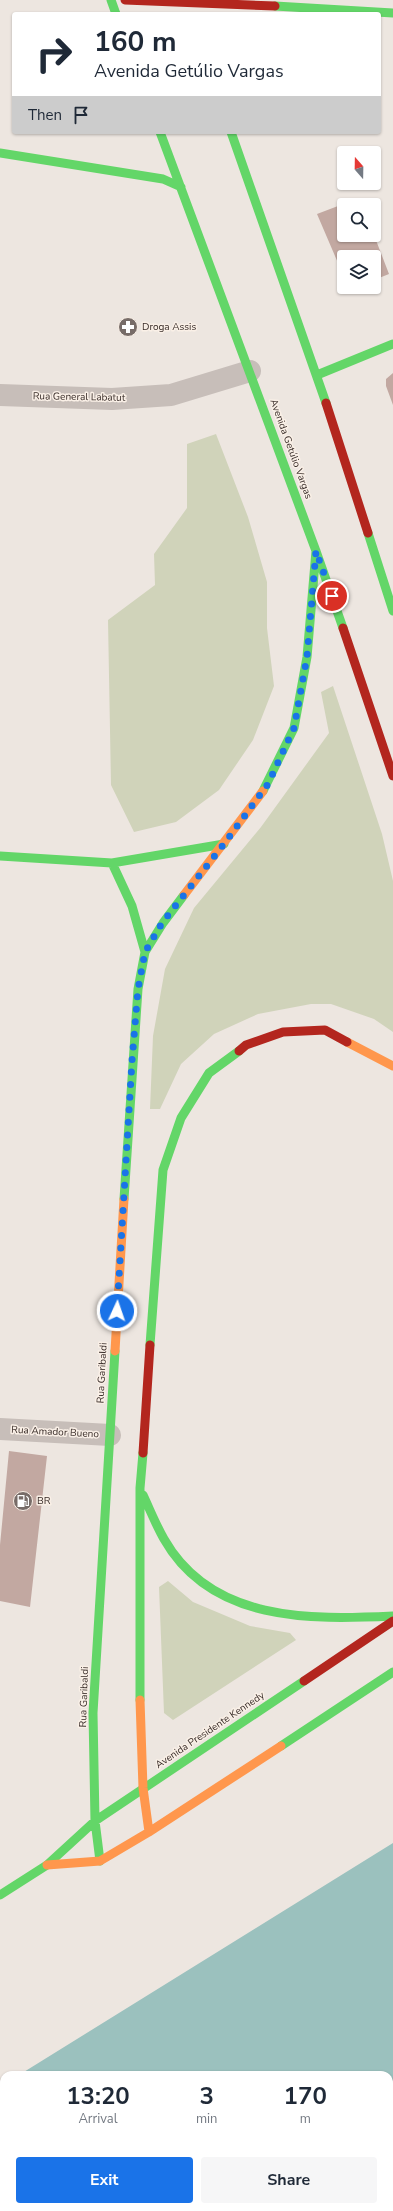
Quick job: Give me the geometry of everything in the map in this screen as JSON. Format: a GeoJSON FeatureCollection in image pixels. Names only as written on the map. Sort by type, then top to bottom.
{"type":"FeatureCollection","features":[{"type":"Feature","properties":{"kind":"main road"},"geometry":{"type":"LineString","coordinates":[[111,0],[115,12]]}},
{"type":"Feature","properties":{"kind":"main road"},"geometry":{"type":"LineString","coordinates":[[125,0],[376,12]]}},
{"type":"Feature","properties":{"kind":"main road"},"geometry":{"type":"LineString","coordinates":[[184,0],[188,12]]}},
{"type":"Feature","properties":{"kind":"main road"},"geometry":{"type":"LineString","coordinates":[[381,12],[393,13]]}},
{"type":"Feature","properties":{"kind":"main road","name":"Avenida Getúlio Vargas"},"geometry":{"type":"LineString","coordinates":[[161,134],[316,551],[393,776]]}},
{"type":"Feature","properties":{"kind":"main road"},"geometry":{"type":"LineString","coordinates":[[231,134],[316,375],[393,611]]}},
{"type":"Feature","properties":{"kind":"main road"},"geometry":{"type":"LineString","coordinates":[[0,153],[163,179],[181,187]]}},
{"type":"Feature","properties":{"kind":"main road"},"geometry":{"type":"LineString","coordinates":[[316,375],[393,344]]}},
{"type":"Feature","properties":{"kind":"main road","name":"Rua Garibaldi"},"geometry":{"type":"LineString","coordinates":[[100,1861],[95,1821],[93,1713],[132,1061],[138,989],[145,952],[162,923],[224,844],[268,784],[294,728],[307,657],[316,551]]}},
{"type":"Feature","properties":{"kind":"main road"},"geometry":{"type":"LineString","coordinates":[[0,856],[112,863],[224,844]]}},
{"type":"Feature","properties":{"kind":"main road"},"geometry":{"type":"LineString","coordinates":[[112,863],[133,905],[145,952]]}},
{"type":"Feature","properties":{"kind":"main road"},"geometry":{"type":"LineString","coordinates":[[149,1832],[143,1788],[140,1708],[140,1488],[163,1170],[181,1118],[209,1073],[246,1045],[282,1032],[325,1030],[393,1066]]}},
{"type":"Feature","properties":{"kind":"main road"},"geometry":{"type":"LineString","coordinates":[[140,1488],[164,1540],[186,1568],[216,1593],[271,1613],[331,1619],[393,1616]]}},
{"type":"Feature","properties":{"kind":"main road","name":"Avenida Presidente Kennedy"},"geometry":{"type":"LineString","coordinates":[[0,1895],[47,1865],[95,1821],[393,1621]]}},
{"type":"Feature","properties":{"kind":"main road","name":"Avenida Presidente Kennedy"},"geometry":{"type":"LineString","coordinates":[[47,1865],[100,1861],[149,1832],[393,1672]]}},
{"type":"Feature","properties":{"kind":"street","name":"Rua General Labatut"},"geometry":{"type":"LineString","coordinates":[[0,395],[112,400],[171,395],[250,371]]}},
{"type":"Feature","properties":{"kind":"street","name":"Rua Amador Bueno"},"geometry":{"type":"LineString","coordinates":[[0,1429],[110,1435]]}},
{"type":"Feature","properties":{"kind":"green space"},"geometry":{"type":"Polygon","coordinates":[[[216,434],[248,517],[267,582],[267,628],[274,686],[253,740],[219,790],[176,822],[134,832],[111,785],[108,620],[155,585],[154,554],[187,508],[187,444],[216,434]]]}},
{"type":"Feature","properties":{"kind":"green space"},"geometry":{"type":"Polygon","coordinates":[[[333,686],[382,834],[393,881],[393,1032],[374,1019],[331,1004],[311,1004],[258,1014],[214,1034],[181,1064],[160,1109],[150,1109],[153,1036],[165,969],[194,908],[261,827],[329,733],[321,692],[333,686]]]}},
{"type":"Feature","properties":{"kind":"green space"},"geometry":{"type":"Polygon","coordinates":[[[168,1581],[193,1602],[250,1626],[290,1633],[296,1640],[173,1720],[164,1713],[159,1587],[168,1581]]]}},
{"type":"Feature","properties":{"kind":"water"},"geometry":{"type":"Polygon","coordinates":[[[393,1843],[393,2071],[25,2071],[393,1843]]]}},
{"type":"Feature","properties":{"kind":"building"},"geometry":{"type":"Polygon","coordinates":[[[337,206],[337,242],[377,242],[380,250],[337,250],[337,261],[317,214],[337,206]]]}},
{"type":"Feature","properties":{"kind":"building"},"geometry":{"type":"Polygon","coordinates":[[[381,253],[389,274],[381,277],[381,253]]]}},
{"type":"Feature","properties":{"kind":"building"},"geometry":{"type":"Polygon","coordinates":[[[393,373],[393,405],[386,386],[386,379],[393,373]]]}},
{"type":"Feature","properties":{"kind":"building","name":"BR"},"geometry":{"type":"Polygon","coordinates":[[[9,1451],[47,1456],[30,1607],[0,1601],[0,1545],[9,1451]]]}},
{"type":"Feature","properties":{"kind":"traffic: fast"},"geometry":{"type":"LineString","coordinates":[[111,0],[115,12]]}},
{"type":"Feature","properties":{"kind":"traffic: fast"},"geometry":{"type":"LineString","coordinates":[[275,6],[376,12]]}},
{"type":"Feature","properties":{"kind":"traffic: fast"},"geometry":{"type":"LineString","coordinates":[[381,12],[393,13]]}},
{"type":"Feature","properties":{"kind":"traffic: fast"},"geometry":{"type":"LineString","coordinates":[[161,134],[316,551],[343,628]]}},
{"type":"Feature","properties":{"kind":"traffic: fast"},"geometry":{"type":"LineString","coordinates":[[232,134],[326,403]]}},
{"type":"Feature","properties":{"kind":"traffic: fast"},"geometry":{"type":"LineString","coordinates":[[0,153],[163,179],[181,187]]}},
{"type":"Feature","properties":{"kind":"traffic: fast"},"geometry":{"type":"LineString","coordinates":[[317,375],[393,344]]}},
{"type":"Feature","properties":{"kind":"traffic: fast"},"geometry":{"type":"LineString","coordinates":[[368,533],[393,611]]}},
{"type":"Feature","properties":{"kind":"traffic: fast"},"geometry":{"type":"LineString","coordinates":[[263,791],[294,728],[307,657],[316,551]]}},
{"type":"Feature","properties":{"kind":"traffic: fast"},"geometry":{"type":"LineString","coordinates":[[0,856],[112,863],[224,844]]}},
{"type":"Feature","properties":{"kind":"traffic: fast"},"geometry":{"type":"LineString","coordinates":[[112,863],[132,906],[145,952]]}},
{"type":"Feature","properties":{"kind":"traffic: fast"},"geometry":{"type":"LineString","coordinates":[[124,1199],[138,989],[145,952],[163,923],[184,895]]}},
{"type":"Feature","properties":{"kind":"traffic: fast"},"geometry":{"type":"LineString","coordinates":[[150,1345],[163,1170],[181,1118],[209,1073],[239,1051]]}},
{"type":"Feature","properties":{"kind":"traffic: fast"},"geometry":{"type":"LineString","coordinates":[[100,1861],[95,1821],[93,1713],[115,1351]]}},
{"type":"Feature","properties":{"kind":"traffic: fast"},"geometry":{"type":"LineString","coordinates":[[140,1700],[140,1488],[143,1453]]}},
{"type":"Feature","properties":{"kind":"traffic: fast"},"geometry":{"type":"LineString","coordinates":[[143,1495],[164,1539],[184,1566],[208,1587],[235,1601],[265,1610],[296,1615],[329,1617],[393,1616]]}},
{"type":"Feature","properties":{"kind":"traffic: fast"},"geometry":{"type":"LineString","coordinates":[[281,1746],[393,1672]]}},
{"type":"Feature","properties":{"kind":"traffic: fast"},"geometry":{"type":"LineString","coordinates":[[0,1895],[47,1865],[95,1821],[304,1681]]}},
{"type":"Feature","properties":{"kind":"traffic: slow"},"geometry":{"type":"LineString","coordinates":[[184,895],[263,791]]}},
{"type":"Feature","properties":{"kind":"traffic: slow"},"geometry":{"type":"LineString","coordinates":[[347,1042],[393,1066]]}},
{"type":"Feature","properties":{"kind":"traffic: slow"},"geometry":{"type":"LineString","coordinates":[[115,1351],[124,1199]]}},
{"type":"Feature","properties":{"kind":"traffic: slow"},"geometry":{"type":"LineString","coordinates":[[140,1700],[143,1788],[149,1832]]}},
{"type":"Feature","properties":{"kind":"traffic: slow"},"geometry":{"type":"LineString","coordinates":[[47,1865],[100,1861],[149,1832],[281,1746]]}},
{"type":"Feature","properties":{"kind":"traffic: jam"},"geometry":{"type":"LineString","coordinates":[[125,0],[275,6]]}},
{"type":"Feature","properties":{"kind":"traffic: jam"},"geometry":{"type":"LineString","coordinates":[[326,403],[368,533]]}},
{"type":"Feature","properties":{"kind":"traffic: jam"},"geometry":{"type":"LineString","coordinates":[[343,628],[393,776]]}},
{"type":"Feature","properties":{"kind":"traffic: jam"},"geometry":{"type":"LineString","coordinates":[[239,1051],[246,1045],[283,1032],[325,1030],[347,1042]]}},
{"type":"Feature","properties":{"kind":"traffic: jam"},"geometry":{"type":"LineString","coordinates":[[143,1453],[150,1345]]}},
{"type":"Feature","properties":{"kind":"traffic: jam"},"geometry":{"type":"LineString","coordinates":[[304,1681],[393,1621]]}},
{"type":"Feature","properties":{"kind":"place","name":"Droga Assis"},"geometry":{"type":"Point","coordinates":[128,327]}},
{"type":"Feature","properties":{"kind":"place","name":"BR"},"geometry":{"type":"Point","coordinates":[23,1501]}},
{"type":"Feature","properties":{"kind":"route"},"geometry":{"type":"LineString","coordinates":[[117,1311],[132,1061],[138,989],[145,952],[162,923],[224,844],[268,784],[294,728],[307,657],[316,551],[332,596]]}}]}
